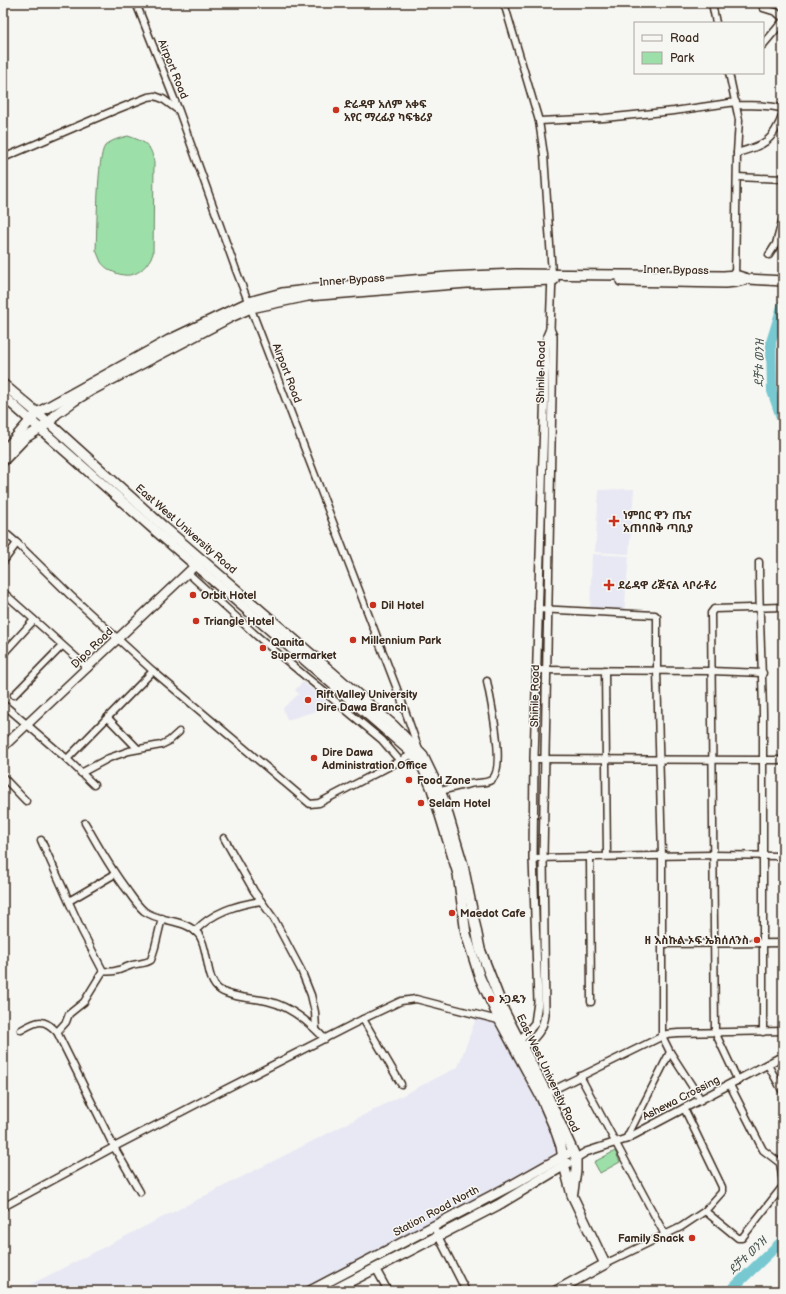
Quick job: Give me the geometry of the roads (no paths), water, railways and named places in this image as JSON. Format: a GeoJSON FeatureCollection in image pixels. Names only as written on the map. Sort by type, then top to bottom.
{"type":"FeatureCollection","features":[{"type":"Feature","properties":{"kind":"main road","name":"Inner Bypass"},"geometry":{"type":"LineString","coordinates":[[3,452],[37,413],[169,340],[250,305],[308,296],[467,280],[552,277],[735,278],[783,281]]}},
{"type":"Feature","properties":{"kind":"main road","name":"Inner Bypass"},"geometry":{"type":"LineString","coordinates":[[3,461],[25,438],[49,423],[56,414],[92,390],[250,305]]}},
{"type":"Feature","properties":{"kind":"main road","name":"East West University Road"},"geometry":{"type":"LineString","coordinates":[[3,384],[49,423],[164,527],[199,563]]}},
{"type":"Feature","properties":{"kind":"main road","name":"East West University Road"},"geometry":{"type":"LineString","coordinates":[[3,396],[249,606],[387,720],[416,752],[423,756],[463,865],[480,949],[479,960],[504,1020],[575,1155]]}},
{"type":"Feature","properties":{"kind":"main road","name":"Dipo Road"},"geometry":{"type":"LineString","coordinates":[[3,747],[199,563]]}},
{"type":"Feature","properties":{"kind":"main road","name":"East West University Road"},"geometry":{"type":"LineString","coordinates":[[543,1095],[563,1155],[564,1165],[572,1195],[605,1264]]}},
{"type":"Feature","properties":{"kind":"main road","name":"Station Road North"},"geometry":{"type":"LineString","coordinates":[[310,1291],[514,1184],[563,1155],[575,1155]]}},
{"type":"Feature","properties":{"kind":"main road","name":"Station Road North"},"geometry":{"type":"LineString","coordinates":[[332,1291],[498,1205],[564,1165],[575,1155]]}},
{"type":"Feature","properties":{"kind":"main road"},"geometry":{"type":"LineString","coordinates":[[572,1195],[576,1170],[575,1155]]}},
{"type":"Feature","properties":{"kind":"main road"},"geometry":{"type":"LineString","coordinates":[[556,1291],[605,1264]]}},
{"type":"Feature","properties":{"kind":"street","name":"Airport Road"},"geometry":{"type":"LineString","coordinates":[[136,3],[179,111],[250,305],[402,702],[416,752]]}},
{"type":"Feature","properties":{"kind":"street","name":"Shinile Road"},"geometry":{"type":"LineString","coordinates":[[504,3],[539,121],[544,155],[552,277],[550,329],[547,336],[546,350],[534,759],[533,858],[538,1002],[536,1023],[518,1046]]}},
{"type":"Feature","properties":{"kind":"street"},"geometry":{"type":"LineString","coordinates":[[712,3],[716,22]]}},
{"type":"Feature","properties":{"kind":"street"},"geometry":{"type":"LineString","coordinates":[[763,8],[776,12],[783,18]]}},
{"type":"Feature","properties":{"kind":"street"},"geometry":{"type":"LineString","coordinates":[[764,44],[783,21]]}},
{"type":"Feature","properties":{"kind":"street"},"geometry":{"type":"LineString","coordinates":[[730,76],[739,120],[735,278]]}},
{"type":"Feature","properties":{"kind":"street"},"geometry":{"type":"LineString","coordinates":[[3,158],[148,97],[154,96],[163,99],[179,111]]}},
{"type":"Feature","properties":{"kind":"street"},"geometry":{"type":"LineString","coordinates":[[539,121],[604,118],[736,104],[777,107],[783,109]]}},
{"type":"Feature","properties":{"kind":"street"},"geometry":{"type":"LineString","coordinates":[[737,153],[758,147],[768,141],[783,114]]}},
{"type":"Feature","properties":{"kind":"street"},"geometry":{"type":"LineString","coordinates":[[737,177],[783,178]]}},
{"type":"Feature","properties":{"kind":"street"},"geometry":{"type":"LineString","coordinates":[[769,255],[776,244],[783,218]]}},
{"type":"Feature","properties":{"kind":"street","name":"Shinile Road"},"geometry":{"type":"LineString","coordinates":[[518,1046],[537,1034],[544,1022],[546,999],[543,923],[543,857],[553,342],[553,336],[550,329]]}},
{"type":"Feature","properties":{"kind":"street"},"geometry":{"type":"LineString","coordinates":[[3,531],[153,671],[310,804],[319,803],[416,752]]}},
{"type":"Feature","properties":{"kind":"street"},"geometry":{"type":"LineString","coordinates":[[3,562],[17,543]]}},
{"type":"Feature","properties":{"kind":"street"},"geometry":{"type":"LineString","coordinates":[[759,562],[764,760],[763,1032]]}},
{"type":"Feature","properties":{"kind":"street"},"geometry":{"type":"LineString","coordinates":[[188,573],[257,636],[382,740],[400,761]]}},
{"type":"Feature","properties":{"kind":"street"},"geometry":{"type":"LineString","coordinates":[[3,592],[88,668]]}},
{"type":"Feature","properties":{"kind":"street"},"geometry":{"type":"LineString","coordinates":[[738,1081],[715,1032],[712,854],[711,613],[714,609],[783,607]]}},
{"type":"Feature","properties":{"kind":"street"},"geometry":{"type":"LineString","coordinates":[[538,609],[656,615],[658,620],[662,856],[662,1036],[670,1052],[701,1100]]}},
{"type":"Feature","properties":{"kind":"street"},"geometry":{"type":"LineString","coordinates":[[3,654],[34,620]]}},
{"type":"Feature","properties":{"kind":"street"},"geometry":{"type":"LineString","coordinates":[[14,695],[62,646]]}},
{"type":"Feature","properties":{"kind":"street"},"geometry":{"type":"LineString","coordinates":[[536,670],[711,671],[763,673]]}},
{"type":"Feature","properties":{"kind":"street"},"geometry":{"type":"LineString","coordinates":[[605,670],[607,856]]}},
{"type":"Feature","properties":{"kind":"street"},"geometry":{"type":"LineString","coordinates":[[67,759],[153,671]]}},
{"type":"Feature","properties":{"kind":"street"},"geometry":{"type":"LineString","coordinates":[[437,792],[470,784],[486,782],[492,780],[495,776],[498,756],[497,739],[487,680]]}},
{"type":"Feature","properties":{"kind":"street"},"geometry":{"type":"LineString","coordinates":[[3,704],[67,759],[94,785]]}},
{"type":"Feature","properties":{"kind":"street"},"geometry":{"type":"LineString","coordinates":[[108,718],[138,749]]}},
{"type":"Feature","properties":{"kind":"street"},"geometry":{"type":"LineString","coordinates":[[82,773],[109,758],[129,750],[161,745],[169,741],[179,732]]}},
{"type":"Feature","properties":{"kind":"street"},"geometry":{"type":"LineString","coordinates":[[534,759],[783,760]]}},
{"type":"Feature","properties":{"kind":"street"},"geometry":{"type":"LineString","coordinates":[[3,777],[26,802]]}},
{"type":"Feature","properties":{"kind":"street"},"geometry":{"type":"LineString","coordinates":[[86,823],[115,874],[138,906],[145,912],[186,925],[200,936],[209,972],[219,990],[245,998],[275,1004],[302,1018],[316,1029],[325,1039]]}},
{"type":"Feature","properties":{"kind":"street"},"geometry":{"type":"LineString","coordinates":[[224,838],[261,901],[274,919],[301,970],[311,995],[315,1012],[316,1029]]}},
{"type":"Feature","properties":{"kind":"street"},"geometry":{"type":"LineString","coordinates":[[69,901],[41,840],[82,931],[103,971]]}},
{"type":"Feature","properties":{"kind":"street"},"geometry":{"type":"LineString","coordinates":[[533,858],[712,854],[783,856]]}},
{"type":"Feature","properties":{"kind":"street"},"geometry":{"type":"LineString","coordinates":[[590,856],[591,1002]]}},
{"type":"Feature","properties":{"kind":"street"},"geometry":{"type":"LineString","coordinates":[[69,901],[115,874]]}},
{"type":"Feature","properties":{"kind":"street"},"geometry":{"type":"LineString","coordinates":[[194,931],[204,921],[214,915],[239,905],[261,901]]}},
{"type":"Feature","properties":{"kind":"street"},"geometry":{"type":"LineString","coordinates":[[103,971],[113,972],[151,960],[154,955],[162,918]]}},
{"type":"Feature","properties":{"kind":"street"},"geometry":{"type":"LineString","coordinates":[[662,944],[783,943]]}},
{"type":"Feature","properties":{"kind":"street"},"geometry":{"type":"LineString","coordinates":[[57,1032],[66,1022],[69,1014],[84,1002],[103,971]]}},
{"type":"Feature","properties":{"kind":"street"},"geometry":{"type":"LineString","coordinates":[[3,1207],[114,1147],[401,1001],[416,999],[504,1020]]}},
{"type":"Feature","properties":{"kind":"street"},"geometry":{"type":"LineString","coordinates":[[363,1019],[401,1084]]}},
{"type":"Feature","properties":{"kind":"street"},"geometry":{"type":"LineString","coordinates":[[21,1030],[30,1024],[42,1022],[50,1024],[57,1032],[114,1147],[140,1192]]}},
{"type":"Feature","properties":{"kind":"street"},"geometry":{"type":"LineString","coordinates":[[543,1095],[662,1036],[678,1033],[783,1031]]}},
{"type":"Feature","properties":{"kind":"street"},"geometry":{"type":"LineString","coordinates":[[626,1139],[670,1052]]}},
{"type":"Feature","properties":{"kind":"street","name":"Ashewa Crossing"},"geometry":{"type":"LineString","coordinates":[[575,1155],[626,1139],[783,1056]]}},
{"type":"Feature","properties":{"kind":"street"},"geometry":{"type":"LineString","coordinates":[[768,1064],[783,1092]]}},
{"type":"Feature","properties":{"kind":"street"},"geometry":{"type":"LineString","coordinates":[[580,1076],[665,1235]]}},
{"type":"Feature","properties":{"kind":"street"},"geometry":{"type":"LineString","coordinates":[[705,1212],[738,1238],[742,1238],[783,1185],[781,1161],[763,1150],[730,1085]]}},
{"type":"Feature","properties":{"kind":"street"},"geometry":{"type":"LineString","coordinates":[[605,1264],[681,1227],[705,1212],[722,1192],[722,1187],[684,1108]]}},
{"type":"Feature","properties":{"kind":"street"},"geometry":{"type":"LineString","coordinates":[[433,1226],[466,1291]]}},
{"type":"Feature","properties":{"kind":"street"},"geometry":{"type":"LineString","coordinates":[[376,1269],[388,1291]]}},
{"type":"Feature","properties":{"kind":"waterway","name":"ደቻቱ ወንዝ"},"geometry":{"type":"LineString","coordinates":[[783,303],[771,342],[772,391],[783,423]]}},
{"type":"Feature","properties":{"kind":"waterway","name":"ደቻቱ ወንዝ"},"geometry":{"type":"LineString","coordinates":[[730,1291],[783,1240]]}},
{"type":"Feature","properties":{"kind":"place","name":"ድሬዳዋ አለም አቀፍ አየር ማረፊያ ካፍቴሪያ"},"geometry":{"type":"Point","coordinates":[336,110]}},
{"type":"Feature","properties":{"kind":"place","name":"ነምበር ዋን ጤና አጠባበቅ ጣቢያ"},"geometry":{"type":"Point","coordinates":[614,521]}},
{"type":"Feature","properties":{"kind":"place","name":"ደሬዳዋ ሪጅናል ላቦራቶሪ"},"geometry":{"type":"Point","coordinates":[609,585]}},
{"type":"Feature","properties":{"kind":"place","name":"Orbit Hotel"},"geometry":{"type":"Point","coordinates":[193,595]}},
{"type":"Feature","properties":{"kind":"place","name":"Dil Hotel"},"geometry":{"type":"Point","coordinates":[373,605]}},
{"type":"Feature","properties":{"kind":"place","name":"Triangle Hotel"},"geometry":{"type":"Point","coordinates":[196,621]}},
{"type":"Feature","properties":{"kind":"place","name":"Millennium Park"},"geometry":{"type":"Point","coordinates":[353,640]}},
{"type":"Feature","properties":{"kind":"place","name":"Qanita Supermarket"},"geometry":{"type":"Point","coordinates":[263,648]}},
{"type":"Feature","properties":{"kind":"place","name":"Rift Valley University Dire Dawa Branch"},"geometry":{"type":"Point","coordinates":[308,700]}},
{"type":"Feature","properties":{"kind":"place","name":"Dire Dawa Administration Office"},"geometry":{"type":"Point","coordinates":[314,758]}},
{"type":"Feature","properties":{"kind":"place","name":"Food Zone"},"geometry":{"type":"Point","coordinates":[409,780]}},
{"type":"Feature","properties":{"kind":"place","name":"Selam Hotel"},"geometry":{"type":"Point","coordinates":[421,803]}},
{"type":"Feature","properties":{"kind":"place","name":"Maedot Cafe"},"geometry":{"type":"Point","coordinates":[452,913]}},
{"type":"Feature","properties":{"kind":"place","name":"ዘ እስኩል ኦፍ ኤክሰለንስ"},"geometry":{"type":"Point","coordinates":[757,940]}},
{"type":"Feature","properties":{"kind":"place","name":"ኦጋዴን"},"geometry":{"type":"Point","coordinates":[491,999]}},
{"type":"Feature","properties":{"kind":"place","name":"Family Snack"},"geometry":{"type":"Point","coordinates":[692,1238]}}]}
